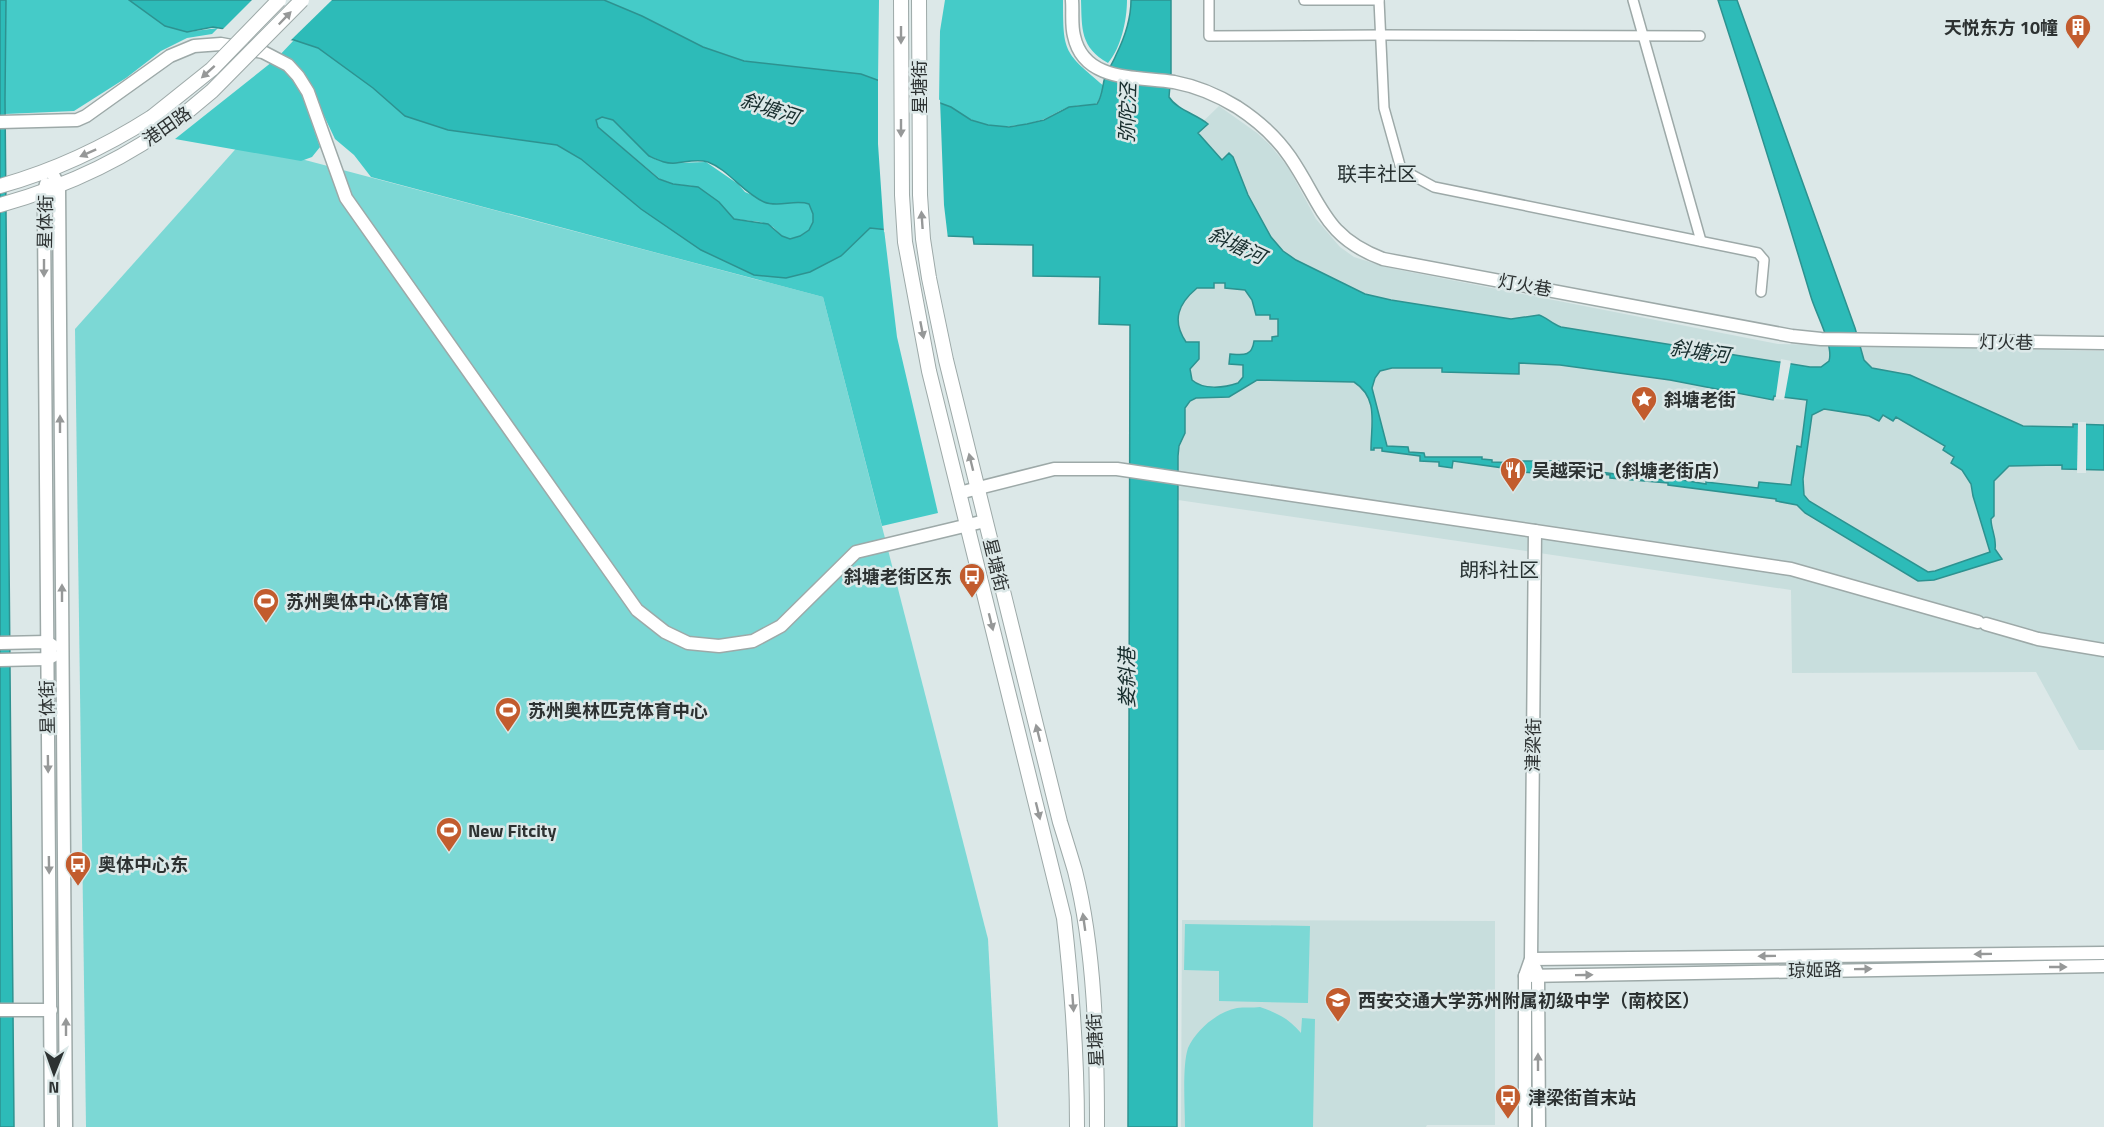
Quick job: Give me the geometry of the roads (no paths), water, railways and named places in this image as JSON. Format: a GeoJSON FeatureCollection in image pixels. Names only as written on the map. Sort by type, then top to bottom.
{"type":"FeatureCollection","features":[{"type":"Feature","properties":{"kind":"main road","name":"港田路"},"geometry":{"type":"LineString","coordinates":[[4,185],[99,148],[152,117],[212,69],[279,0]]}},
{"type":"Feature","properties":{"kind":"main road","name":"港田路"},"geometry":{"type":"LineString","coordinates":[[4,204],[44,192],[104,165],[163,131],[213,91],[302,0]]}},
{"type":"Feature","properties":{"kind":"main road","name":"星塘街"},"geometry":{"type":"LineString","coordinates":[[902,0],[902,195],[905,242],[929,371],[1064,918],[1073,999],[1077,1127]]}},
{"type":"Feature","properties":{"kind":"main road","name":"星塘街"},"geometry":{"type":"LineString","coordinates":[[919,0],[920,195],[929,278],[946,360],[985,520],[1057,811],[1075,872],[1093,992],[1097,1127]]}},
{"type":"Feature","properties":{"kind":"street","name":"灯火巷"},"geometry":{"type":"LineString","coordinates":[[1072,0],[1073,34],[1077,46],[1083,56],[1095,67],[1105,73],[1122,77],[1175,82],[1216,96],[1236,107],[1259,124],[1289,156],[1332,226],[1358,248],[1400,264],[1792,336],[1863,340],[2104,343]]}},
{"type":"Feature","properties":{"kind":"street"},"geometry":{"type":"LineString","coordinates":[[1209,0],[1209,36],[1700,36]]}},
{"type":"Feature","properties":{"kind":"street"},"geometry":{"type":"LineString","coordinates":[[1304,0],[1379,0],[1384,108],[1401,169],[1434,187],[1758,253],[1762,256],[1765,266],[1761,292]]}},
{"type":"Feature","properties":{"kind":"street"},"geometry":{"type":"LineString","coordinates":[[1633,0],[1701,241]]}},
{"type":"Feature","properties":{"kind":"street"},"geometry":{"type":"LineString","coordinates":[[4,122],[77,120],[86,116],[170,56],[194,46],[221,44],[263,52],[288,65],[308,92],[346,198],[637,610],[650,622],[678,640],[704,646],[719,646],[753,640],[781,626],[856,552],[985,520]]}},
{"type":"Feature","properties":{"kind":"street","name":"星体街"},"geometry":{"type":"LineString","coordinates":[[50,169],[58,186],[66,1127]]}},
{"type":"Feature","properties":{"kind":"street","name":"星体街"},"geometry":{"type":"LineString","coordinates":[[50,169],[44,192],[51,1127]]}},
{"type":"Feature","properties":{"kind":"street"},"geometry":{"type":"LineString","coordinates":[[958,493],[1054,469],[1117,469],[1791,569],[2038,639],[2104,650]]}},
{"type":"Feature","properties":{"kind":"street","name":"津梁街"},"geometry":{"type":"LineString","coordinates":[[1534,531],[1530,959],[1539,1127]]}},
{"type":"Feature","properties":{"kind":"street"},"geometry":{"type":"LineString","coordinates":[[6,643],[47,642],[62,651]]}},
{"type":"Feature","properties":{"kind":"street"},"geometry":{"type":"LineString","coordinates":[[6,660],[47,659],[62,651]]}},
{"type":"Feature","properties":{"kind":"street","name":"琼姬路"},"geometry":{"type":"LineString","coordinates":[[1530,959],[2104,953]]}},
{"type":"Feature","properties":{"kind":"street","name":"琼姬路"},"geometry":{"type":"LineString","coordinates":[[1532,976],[2104,966]]}},
{"type":"Feature","properties":{"kind":"street","name":"津梁街"},"geometry":{"type":"LineString","coordinates":[[1525,1127],[1532,976]]}},
{"type":"Feature","properties":{"kind":"street"},"geometry":{"type":"LineString","coordinates":[[0,1010],[51,1010]]}},
{"type":"Feature","properties":{"kind":"water"},"geometry":{"type":"Polygon","coordinates":[[[0,0],[6,0],[14,1127],[0,1127],[0,0]]]}},
{"type":"Feature","properties":{"kind":"water"},"geometry":{"type":"Polygon","coordinates":[[[129,0],[604,0],[642,16],[703,47],[744,61],[861,74],[951,107],[971,120],[988,125],[1009,127],[1044,120],[1069,107],[1097,104],[1105,77],[1124,35],[1131,0],[1171,0],[1169,97],[1177,105],[1208,124],[1198,133],[1222,160],[1229,153],[1233,157],[1248,195],[1271,237],[1283,251],[1296,260],[1365,294],[1391,300],[1511,319],[1539,315],[1561,327],[1821,367],[1829,361],[1827,339],[1811,297],[1718,0],[1737,0],[1855,328],[1864,360],[1872,368],[1910,375],[2023,426],[2104,425],[2104,470],[2062,469],[2062,465],[2009,466],[1994,481],[1994,516],[1991,519],[1995,549],[2002,559],[1934,580],[1918,581],[1805,513],[1797,505],[1776,501],[1776,499],[1668,485],[1668,483],[1610,478],[1610,475],[1601,474],[1600,476],[1563,469],[1562,472],[1554,471],[1554,474],[1503,471],[1503,468],[1453,461],[1452,468],[1439,466],[1439,462],[1420,461],[1420,456],[1382,451],[1382,448],[1371,450],[1372,412],[1370,404],[1362,388],[1354,382],[1257,380],[1229,397],[1196,398],[1190,401],[1185,408],[1185,433],[1179,446],[1178,456],[1177,1127],[1128,1127],[1130,325],[1099,324],[1100,277],[1033,276],[1033,245],[974,244],[973,237],[870,228],[841,256],[810,272],[786,278],[754,275],[701,250],[641,209],[581,159],[557,145],[448,130],[405,116],[373,88],[318,48],[294,40],[213,27],[187,32],[165,26],[129,0]],[[602,117],[596,120],[598,127],[659,179],[673,184],[698,187],[719,202],[734,219],[768,224],[782,236],[790,239],[809,230],[813,222],[809,204],[798,202],[769,204],[756,198],[708,162],[672,163],[659,160],[649,156],[613,120],[602,117]],[[1214,283],[1214,288],[1197,288],[1182,306],[1178,319],[1181,334],[1186,342],[1199,342],[1199,359],[1190,369],[1192,380],[1214,387],[1238,383],[1243,377],[1243,365],[1229,364],[1230,354],[1246,354],[1251,350],[1254,341],[1272,341],[1272,337],[1278,336],[1278,319],[1270,319],[1270,315],[1256,315],[1252,300],[1245,290],[1225,288],[1225,283],[1214,283]],[[1519,363],[1519,374],[1442,372],[1442,368],[1392,368],[1380,371],[1372,388],[1387,446],[1408,447],[1409,452],[1424,453],[1425,457],[1482,457],[1492,462],[1555,461],[1600,466],[1600,472],[1670,481],[1671,478],[1706,484],[1706,482],[1758,488],[1759,482],[1791,485],[1797,446],[1801,447],[1807,400],[1774,396],[1773,400],[1670,380],[1560,365],[1519,363]],[[1824,409],[1812,415],[1803,479],[1804,495],[1809,501],[1928,572],[1990,552],[1971,484],[1962,470],[1951,463],[1954,457],[1943,450],[1945,446],[1896,417],[1893,421],[1883,415],[1879,421],[1869,416],[1824,409]]]}},
{"type":"Feature","properties":{"kind":"place","name":"天悦东方 10幢"},"geometry":{"type":"Point","coordinates":[2078,50]}},
{"type":"Feature","properties":{"kind":"place","name":"斜塘老街"},"geometry":{"type":"Point","coordinates":[1644,422]}},
{"type":"Feature","properties":{"kind":"place","name":"吴越荣记（斜塘老街店）"},"geometry":{"type":"Point","coordinates":[1513,493]}},
{"type":"Feature","properties":{"kind":"place","name":"斜塘老街区东"},"geometry":{"type":"Point","coordinates":[972,599]}},
{"type":"Feature","properties":{"kind":"place","name":"苏州奥体中心体育馆"},"geometry":{"type":"Point","coordinates":[266,624]}},
{"type":"Feature","properties":{"kind":"place","name":"苏州奥林匹克体育中心"},"geometry":{"type":"Point","coordinates":[508,733]}},
{"type":"Feature","properties":{"kind":"place","name":"New Fitcity"},"geometry":{"type":"Point","coordinates":[449,853]}},
{"type":"Feature","properties":{"kind":"place","name":"奥体中心东"},"geometry":{"type":"Point","coordinates":[78,887]}},
{"type":"Feature","properties":{"kind":"place","name":"西安交通大学苏州附属初级中学（南校区）"},"geometry":{"type":"Point","coordinates":[1338,1023]}},
{"type":"Feature","properties":{"kind":"place","name":"津梁街首末站"},"geometry":{"type":"Point","coordinates":[1508,1120]}},
{"type":"Feature","properties":{"kind":"district","name":"联丰社区"},"geometry":{"type":"Point","coordinates":[1377,173]}},
{"type":"Feature","properties":{"kind":"district","name":"朗科社区"},"geometry":{"type":"Point","coordinates":[1499,569]}},
{"type":"Feature","properties":{"kind":"water label","name":"斜塘河"},"geometry":{"type":"Point","coordinates":[770,108]}},
{"type":"Feature","properties":{"kind":"water label","name":"弥陀泾"},"geometry":{"type":"Point","coordinates":[1127,113]}},
{"type":"Feature","properties":{"kind":"water label","name":"斜塘河"},"geometry":{"type":"Point","coordinates":[1237,245]}},
{"type":"Feature","properties":{"kind":"water label","name":"斜塘河"},"geometry":{"type":"Point","coordinates":[1700,351]}},
{"type":"Feature","properties":{"kind":"water label","name":"娄斜港"},"geometry":{"type":"Point","coordinates":[1126,678]}}]}
